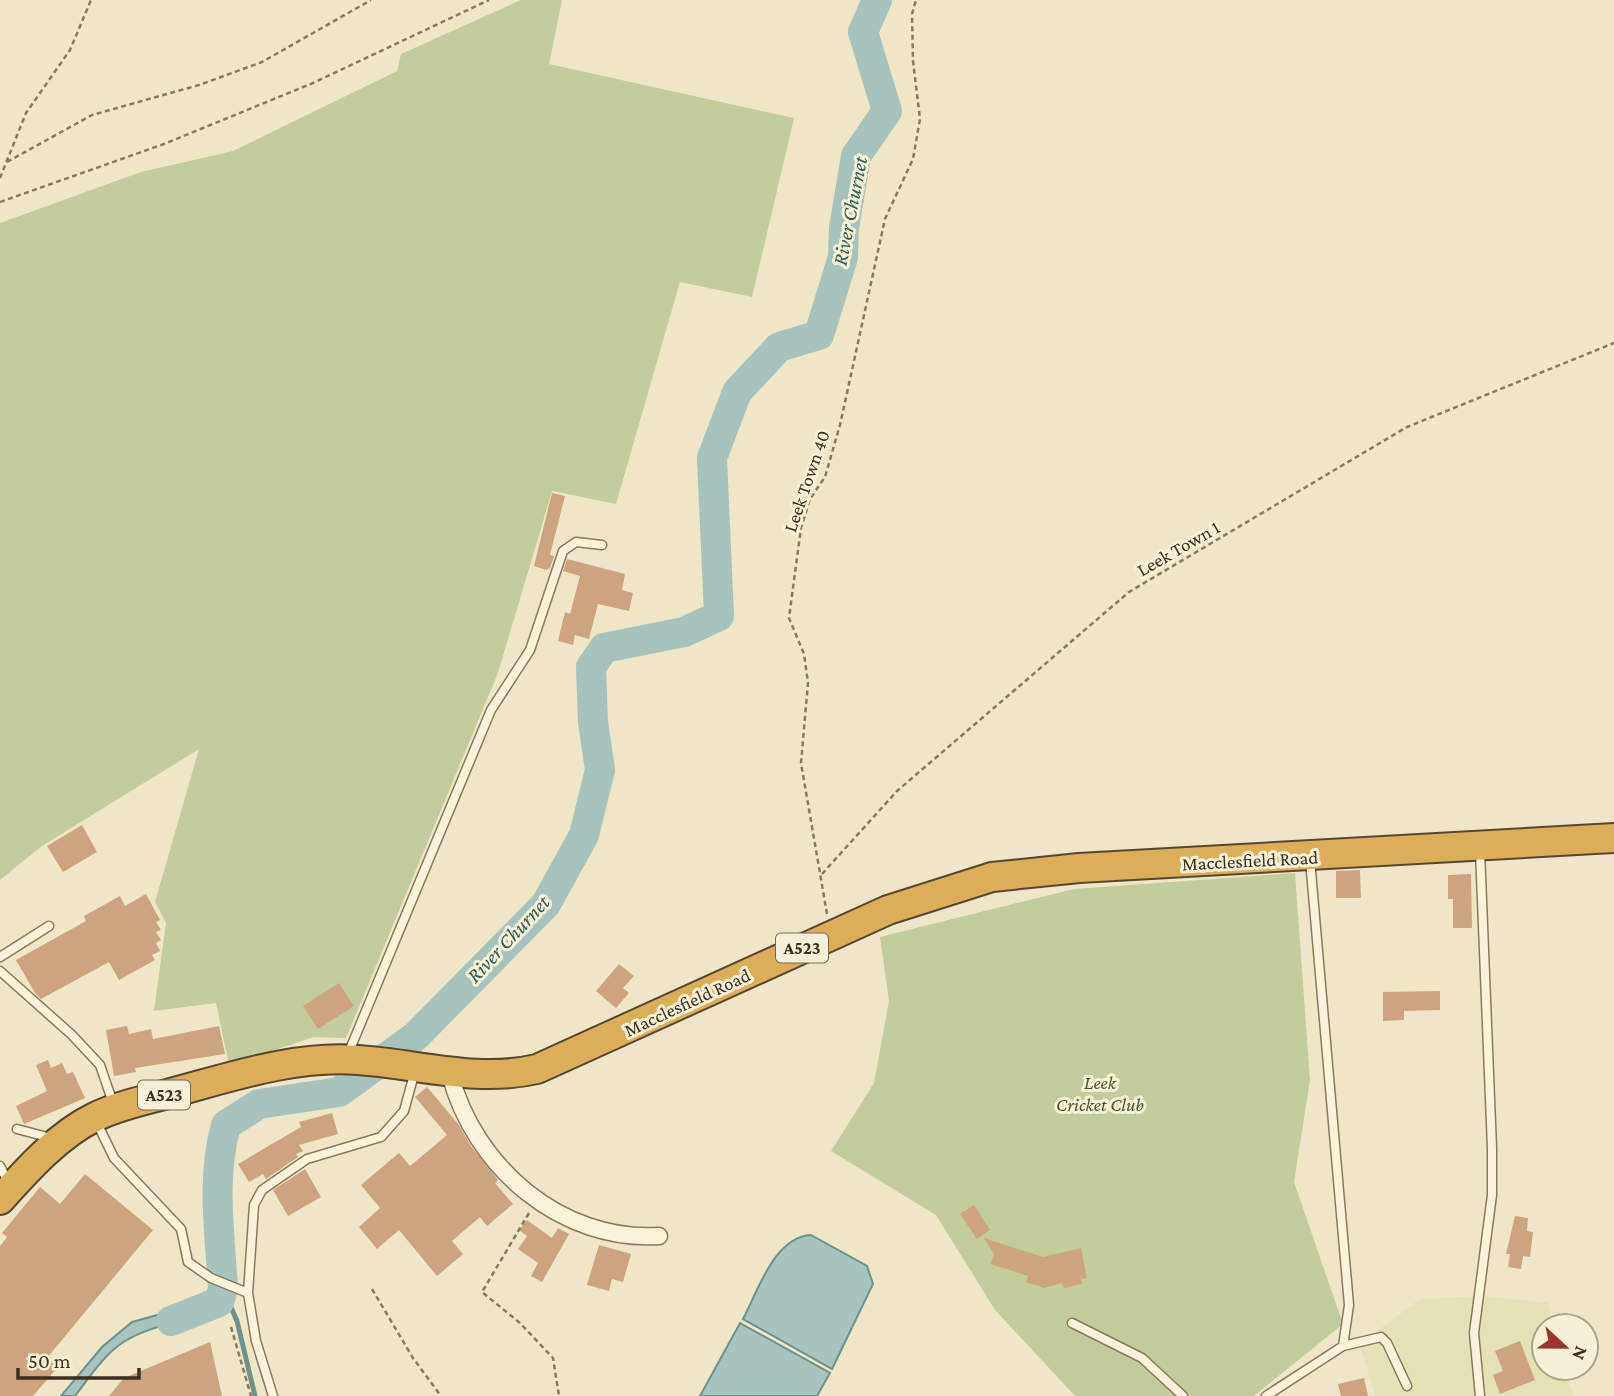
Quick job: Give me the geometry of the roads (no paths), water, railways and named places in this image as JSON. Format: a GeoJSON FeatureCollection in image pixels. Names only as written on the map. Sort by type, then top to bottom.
{"type":"FeatureCollection","features":[{"type":"Feature","properties":{"kind":"highway","name":"Macclesfield Road"},"geometry":{"type":"LineString","coordinates":[[4,1185],[60,1141],[105,1113],[269,1068],[352,1060],[450,1074],[518,1074],[537,1069],[888,910],[992,877],[1079,868],[1614,838]]}},
{"type":"Feature","properties":{"kind":"street"},"geometry":{"type":"LineString","coordinates":[[450,1074],[464,1115],[481,1143],[512,1179],[537,1200],[552,1211],[601,1233],[626,1238],[659,1236]]}},
{"type":"Feature","properties":{"kind":"lane"},"geometry":{"type":"LineString","coordinates":[[352,1060],[491,709],[530,650],[563,551],[576,542],[602,545]]}},
{"type":"Feature","properties":{"kind":"lane"},"geometry":{"type":"LineString","coordinates":[[1480,845],[1492,1195],[1474,1333],[1480,1396]]}},
{"type":"Feature","properties":{"kind":"lane"},"geometry":{"type":"LineString","coordinates":[[1310,857],[1349,1304],[1343,1346]]}},
{"type":"Feature","properties":{"kind":"lane"},"geometry":{"type":"LineString","coordinates":[[0,957],[49,926]]}},
{"type":"Feature","properties":{"kind":"lane"},"geometry":{"type":"LineString","coordinates":[[0,971],[72,1035],[100,1065],[105,1113],[114,1158],[181,1229],[188,1262],[211,1278],[248,1293]]}},
{"type":"Feature","properties":{"kind":"lane"},"geometry":{"type":"LineString","coordinates":[[274,1396],[256,1341],[248,1293],[254,1205],[262,1189],[306,1159],[381,1137],[404,1111],[411,1068]]}},
{"type":"Feature","properties":{"kind":"lane"},"geometry":{"type":"LineString","coordinates":[[17,1129],[60,1141]]}},
{"type":"Feature","properties":{"kind":"lane"},"geometry":{"type":"LineString","coordinates":[[1072,1323],[1142,1358],[1183,1396]]}},
{"type":"Feature","properties":{"kind":"lane"},"geometry":{"type":"LineString","coordinates":[[1266,1396],[1343,1346],[1381,1337],[1387,1343],[1408,1386]]}},
{"type":"Feature","properties":{"kind":"water"},"geometry":{"type":"Polygon","coordinates":[[[811,1235],[867,1266],[873,1284],[832,1369],[743,1319],[777,1255],[798,1238],[811,1235]]]}},
{"type":"Feature","properties":{"kind":"water"},"geometry":{"type":"Polygon","coordinates":[[[201,1303],[215,1310],[155,1328],[122,1343],[109,1354],[75,1396],[61,1396],[102,1347],[132,1322],[201,1303]]]}},
{"type":"Feature","properties":{"kind":"water"},"geometry":{"type":"Polygon","coordinates":[[[740,1323],[830,1373],[817,1396],[700,1396],[740,1323]]]}},
{"type":"Feature","properties":{"kind":"waterway","name":"River Churnet"},"geometry":{"type":"LineString","coordinates":[[171,1321],[219,1302],[223,1289],[218,1186],[221,1145],[226,1125],[259,1104],[339,1092],[416,1036],[546,904],[584,835],[600,770],[593,722],[591,667],[604,648],[684,632],[719,616],[712,458],[737,392],[779,347],[819,335],[843,257],[844,228],[856,156],[887,111],[863,32],[877,0]]}},
{"type":"Feature","properties":{"kind":"waterway"},"geometry":{"type":"LineString","coordinates":[[223,1289],[237,1321],[255,1396]]}},
{"type":"Feature","properties":{"kind":"park label","name":"Leek Cricket Club"},"geometry":{"type":"Point","coordinates":[1100,1093]}}]}
